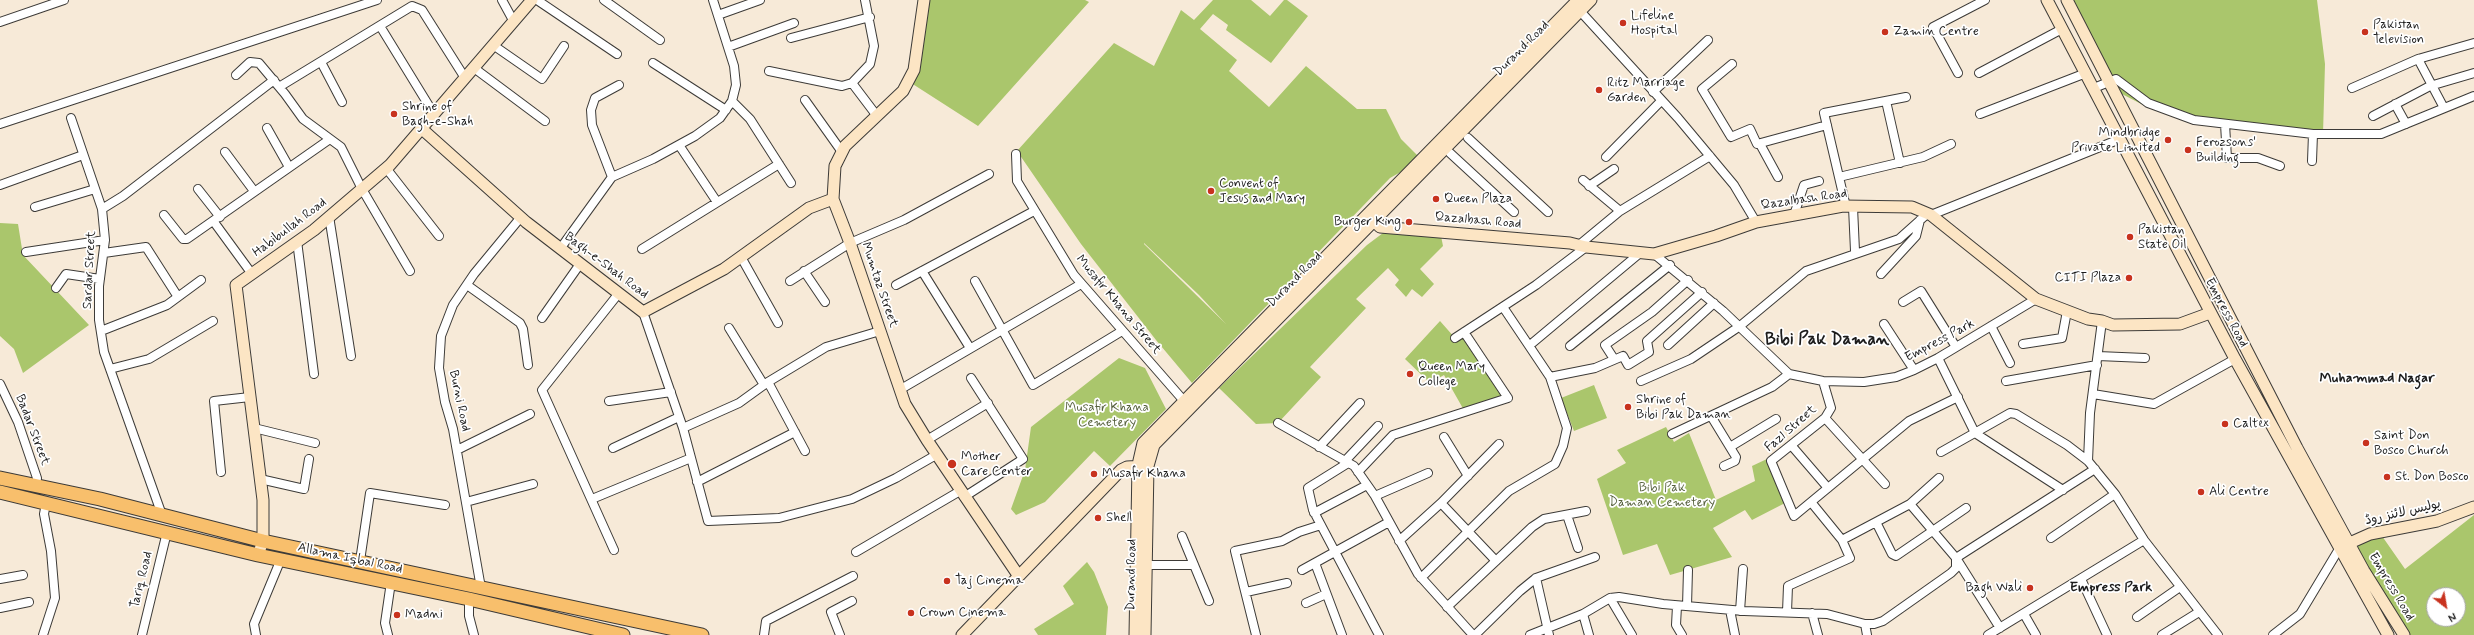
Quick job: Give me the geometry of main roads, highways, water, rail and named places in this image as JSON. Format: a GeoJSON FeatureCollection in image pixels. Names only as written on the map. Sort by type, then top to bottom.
{"type":"FeatureCollection","features":[{"type":"Feature","properties":{"kind":"main road","name":"Habibullah Road"},"geometry":{"type":"LineString","coordinates":[[263,541],[260,479],[236,285],[297,241],[386,168],[532,0]]}},
{"type":"Feature","properties":{"kind":"main road","name":"Mumtaz Street"},"geometry":{"type":"LineString","coordinates":[[924,0],[914,70],[903,91],[846,146],[842,152],[835,166],[833,199],[850,243],[905,404],[926,440],[1018,575]]}},
{"type":"Feature","properties":{"kind":"main road","name":"Durand Road"},"geometry":{"type":"LineString","coordinates":[[1145,635],[1142,443],[1578,0]]}},
{"type":"Feature","properties":{"kind":"main road","name":"Durand Road"},"geometry":{"type":"LineString","coordinates":[[1143,465],[1154,445],[1591,0]]}},
{"type":"Feature","properties":{"kind":"main road","name":"Empress Road"},"geometry":{"type":"LineString","coordinates":[[2047,0],[2210,313],[2339,549],[2388,635]]}},
{"type":"Feature","properties":{"kind":"main road","name":"Empress Road"},"geometry":{"type":"LineString","coordinates":[[2067,0],[2107,82],[2274,405],[2364,571],[2404,635]]}},
{"type":"Feature","properties":{"kind":"main road","name":"Bagh-e-Shah Road"},"geometry":{"type":"LineString","coordinates":[[422,128],[521,218],[643,312],[724,269],[809,208],[833,199]]}},
{"type":"Feature","properties":{"kind":"main road","name":"Qazalbash Road"},"geometry":{"type":"LineString","coordinates":[[1374,221],[1380,227],[1654,254],[1716,236],[1756,222],[1794,215],[1849,207],[1912,207],[2036,299],[2088,319],[2102,321],[2113,325],[2180,324],[2210,313]]}},
{"type":"Feature","properties":{"kind":"main road"},"geometry":{"type":"LineString","coordinates":[[962,635],[1018,575],[1122,470],[1143,465],[1135,635]]}},
{"type":"Feature","properties":{"kind":"main road","name":"Allama Iqbal Road"},"geometry":{"type":"LineString","coordinates":[[0,478],[162,514],[263,541],[702,635]]}},
{"type":"Feature","properties":{"kind":"main road","name":"Allama Iqbal Road"},"geometry":{"type":"LineString","coordinates":[[0,492],[258,555],[469,599],[623,635]]}},
{"type":"Feature","properties":{"kind":"main road","name":"پولیس لائنز روڈ"},"geometry":{"type":"LineString","coordinates":[[2339,549],[2370,534],[2437,521],[2474,506]]}},
{"type":"Feature","properties":{"kind":"main road"},"geometry":{"type":"LineString","coordinates":[[258,555],[263,541]]}},
{"type":"Feature","properties":{"kind":"main road"},"geometry":{"type":"LineString","coordinates":[[592,628],[596,612]]}},
{"type":"Feature","properties":{"kind":"place","name":"Lifeline Hospital"},"geometry":{"type":"Point","coordinates":[1623,23]}},
{"type":"Feature","properties":{"kind":"place","name":"Zamin Centre"},"geometry":{"type":"Point","coordinates":[1885,32]}},
{"type":"Feature","properties":{"kind":"place","name":"Pakistan Television"},"geometry":{"type":"Point","coordinates":[2365,32]}},
{"type":"Feature","properties":{"kind":"place","name":"Ritz Marriage Garden"},"geometry":{"type":"Point","coordinates":[1599,90]}},
{"type":"Feature","properties":{"kind":"place","name":"Shrine of Bagh-e-Shah"},"geometry":{"type":"Point","coordinates":[394,114]}},
{"type":"Feature","properties":{"kind":"place","name":"Mindbridge Private Limited"},"geometry":{"type":"Point","coordinates":[2168,140]}},
{"type":"Feature","properties":{"kind":"place","name":"Ferozsons' Building"},"geometry":{"type":"Point","coordinates":[2188,150]}},
{"type":"Feature","properties":{"kind":"place","name":"Convent of Jesus and Mary"},"geometry":{"type":"Point","coordinates":[1211,191]}},
{"type":"Feature","properties":{"kind":"place","name":"Queen Plaza"},"geometry":{"type":"Point","coordinates":[1436,199]}},
{"type":"Feature","properties":{"kind":"place","name":"Burger King"},"geometry":{"type":"Point","coordinates":[1409,222]}},
{"type":"Feature","properties":{"kind":"place","name":"Pakistan State Oil"},"geometry":{"type":"Point","coordinates":[2130,237]}},
{"type":"Feature","properties":{"kind":"place","name":"CITI Plaza"},"geometry":{"type":"Point","coordinates":[2129,278]}},
{"type":"Feature","properties":{"kind":"place","name":"Queen Mary College"},"geometry":{"type":"Point","coordinates":[1410,374]}},
{"type":"Feature","properties":{"kind":"place","name":"Shrine of Bibi Pak Daman"},"geometry":{"type":"Point","coordinates":[1628,407]}},
{"type":"Feature","properties":{"kind":"place","name":"Caltex"},"geometry":{"type":"Point","coordinates":[2225,424]}},
{"type":"Feature","properties":{"kind":"place","name":"Saint Don Bosco Church"},"geometry":{"type":"Point","coordinates":[2366,443]}},
{"type":"Feature","properties":{"kind":"place","name":"Mother Care Center"},"geometry":{"type":"Point","coordinates":[952,464]}},
{"type":"Feature","properties":{"kind":"place","name":"Musafir Khana"},"geometry":{"type":"Point","coordinates":[1094,474]}},
{"type":"Feature","properties":{"kind":"place","name":"St. Don Bosco"},"geometry":{"type":"Point","coordinates":[2387,477]}},
{"type":"Feature","properties":{"kind":"place","name":"Ali Centre"},"geometry":{"type":"Point","coordinates":[2201,492]}},
{"type":"Feature","properties":{"kind":"place","name":"Shell"},"geometry":{"type":"Point","coordinates":[1098,518]}},
{"type":"Feature","properties":{"kind":"place","name":"Taj Cinema"},"geometry":{"type":"Point","coordinates":[947,581]}},
{"type":"Feature","properties":{"kind":"place","name":"Bagh Wali"},"geometry":{"type":"Point","coordinates":[2030,588]}},
{"type":"Feature","properties":{"kind":"place","name":"Crown Cinema"},"geometry":{"type":"Point","coordinates":[911,613]}},
{"type":"Feature","properties":{"kind":"place","name":"Madni"},"geometry":{"type":"Point","coordinates":[397,615]}},
{"type":"Feature","properties":{"kind":"district","name":"Bibi Pak Daman"},"geometry":{"type":"Point","coordinates":[1827,340]}},
{"type":"Feature","properties":{"kind":"district","name":"Muhammad Nagar"},"geometry":{"type":"Point","coordinates":[2377,379]}},
{"type":"Feature","properties":{"kind":"district","name":"Empress Park"},"geometry":{"type":"Point","coordinates":[2111,588]}},
{"type":"Feature","properties":{"kind":"park label","name":"Musafir Khana Cemetery"},"geometry":{"type":"Point","coordinates":[1107,416]}},
{"type":"Feature","properties":{"kind":"park label","name":"Bibi Pak Daman Cemetery"},"geometry":{"type":"Point","coordinates":[1662,496]}}]}
